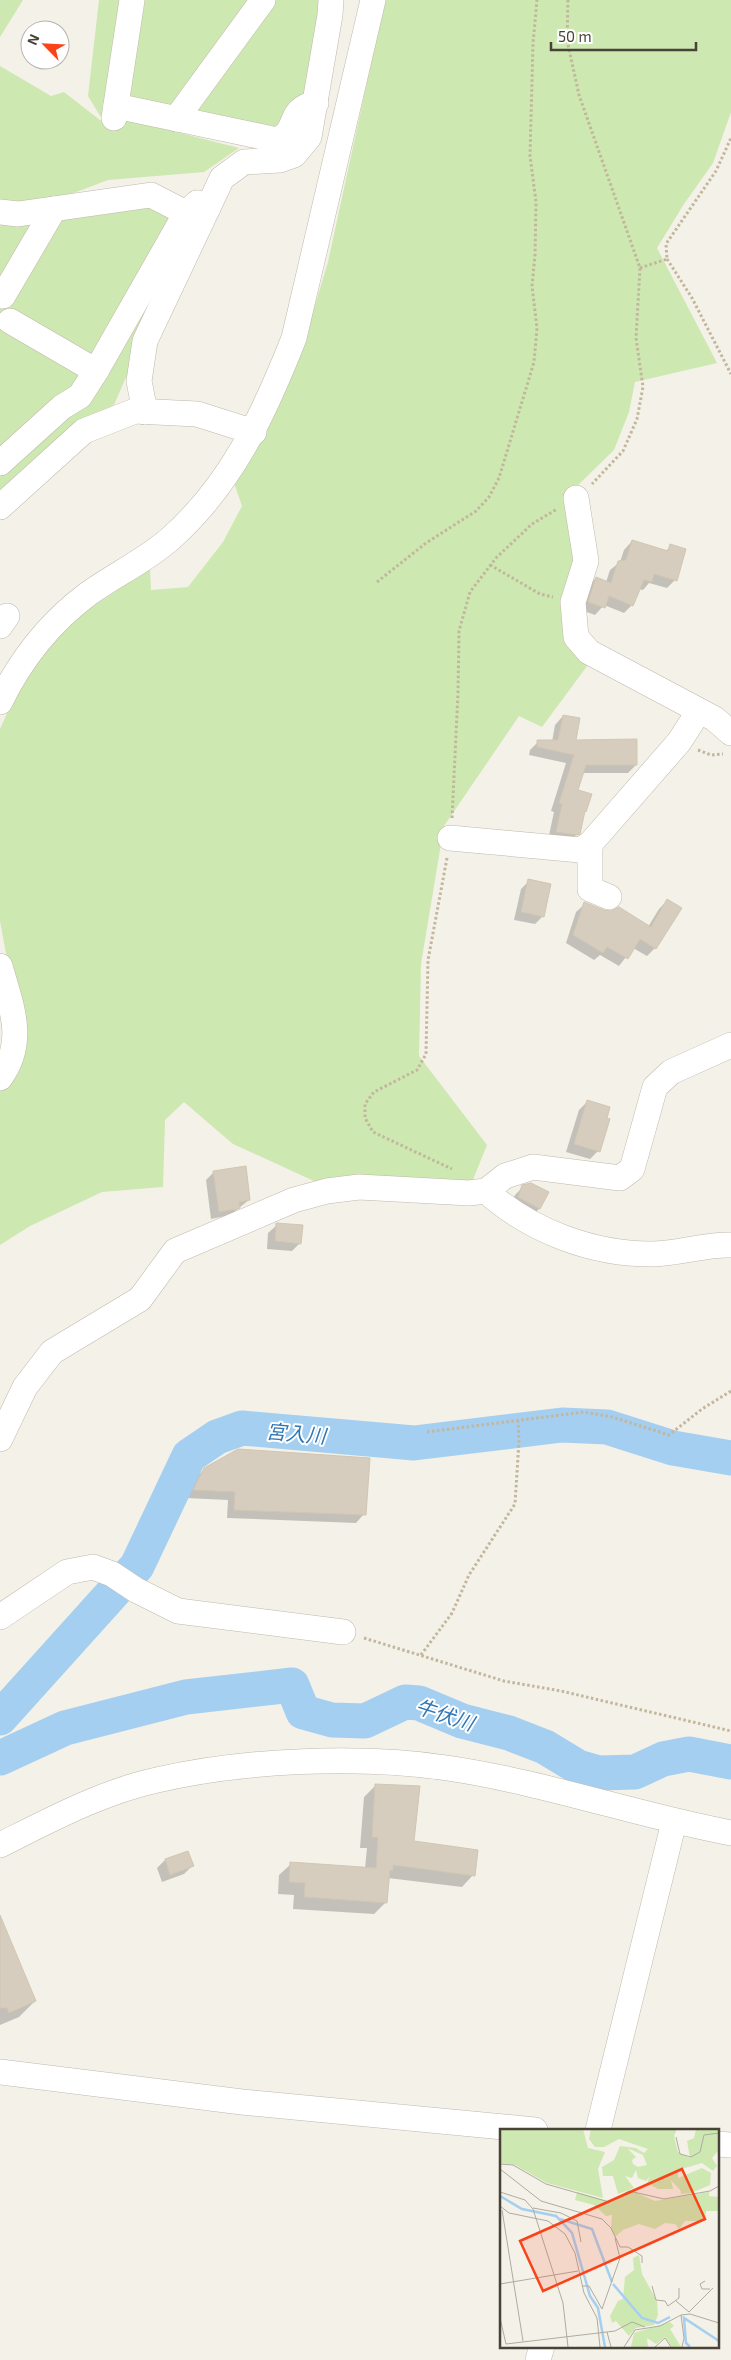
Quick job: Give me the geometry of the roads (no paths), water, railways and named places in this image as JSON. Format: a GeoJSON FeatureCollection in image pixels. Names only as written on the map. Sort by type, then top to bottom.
{"type":"FeatureCollection","features":[{"type":"Feature","properties":{"kind":"street"},"geometry":{"type":"LineString","coordinates":[[132,0],[115,112],[176,119],[277,140],[285,137],[297,111],[303,106],[316,103]]}},
{"type":"Feature","properties":{"kind":"street"},"geometry":{"type":"LineString","coordinates":[[176,119],[264,0]]}},
{"type":"Feature","properties":{"kind":"street"},"geometry":{"type":"LineString","coordinates":[[0,463],[62,407],[80,396],[197,211],[222,178],[244,162],[280,160],[294,155],[309,137],[316,103],[331,0]]}},
{"type":"Feature","properties":{"kind":"street"},"geometry":{"type":"LineString","coordinates":[[0,702],[16,670],[43,633],[87,594],[168,541],[197,514],[254,432],[274,389],[294,338],[373,0]]}},
{"type":"Feature","properties":{"kind":"street"},"geometry":{"type":"LineString","coordinates":[[0,212],[18,214],[151,195],[197,211]]}},
{"type":"Feature","properties":{"kind":"street"},"geometry":{"type":"LineString","coordinates":[[54,209],[1,296],[10,302],[12,307],[5,325],[96,371]]}},
{"type":"Feature","properties":{"kind":"street"},"geometry":{"type":"LineString","coordinates":[[145,412],[139,382],[145,341],[197,211]]}},
{"type":"Feature","properties":{"kind":"street"},"geometry":{"type":"LineString","coordinates":[[0,507],[84,431],[135,411],[197,414],[254,432]]}},
{"type":"Feature","properties":{"kind":"street"},"geometry":{"type":"LineString","coordinates":[[576,498],[586,561],[573,602],[576,637],[589,652],[715,719],[731,733]]}},
{"type":"Feature","properties":{"kind":"street"},"geometry":{"type":"LineString","coordinates":[[450,838],[580,850],[590,844],[679,742],[699,711]]}},
{"type":"Feature","properties":{"kind":"street"},"geometry":{"type":"LineString","coordinates":[[590,844],[590,890],[609,897]]}},
{"type":"Feature","properties":{"kind":"street"},"geometry":{"type":"LineString","coordinates":[[0,966],[16,1025],[14,1052],[0,1078]]}},
{"type":"Feature","properties":{"kind":"street"},"geometry":{"type":"LineString","coordinates":[[0,1439],[25,1387],[52,1352],[140,1299],[175,1251],[294,1200],[327,1191],[359,1187],[469,1193],[486,1191],[504,1176],[533,1167],[620,1178],[632,1170],[655,1087],[671,1072],[731,1045]]}},
{"type":"Feature","properties":{"kind":"street"},"geometry":{"type":"LineString","coordinates":[[486,1191],[500,1204],[565,1240],[606,1250],[652,1254],[731,1245]]}},
{"type":"Feature","properties":{"kind":"street"},"geometry":{"type":"LineString","coordinates":[[0,1617],[67,1572],[93,1567],[112,1574],[136,1590],[178,1611],[343,1632]]}},
{"type":"Feature","properties":{"kind":"street"},"geometry":{"type":"LineString","coordinates":[[0,1844],[74,1808],[156,1780],[236,1767],[318,1762],[393,1763],[447,1768],[517,1782],[674,1822],[731,1833]]}},
{"type":"Feature","properties":{"kind":"street"},"geometry":{"type":"LineString","coordinates":[[598,2129],[674,1822]]}},
{"type":"Feature","properties":{"kind":"street"},"geometry":{"type":"LineString","coordinates":[[0,2072],[242,2102],[525,2129]]}},
{"type":"Feature","properties":{"kind":"street"},"geometry":{"type":"LineString","coordinates":[[718,2144],[731,2145]]}},
{"type":"Feature","properties":{"kind":"waterway","name":"宮入川"},"geometry":{"type":"LineString","coordinates":[[0,1718],[137,1566],[189,1456],[217,1437],[242,1428],[414,1443],[562,1425],[607,1427],[673,1448],[731,1458]]}},
{"type":"Feature","properties":{"kind":"waterway","name":"牛伏川"},"geometry":{"type":"LineString","coordinates":[[0,1758],[65,1728],[186,1697],[292,1685],[303,1712],[332,1720],[365,1721],[405,1702],[419,1703],[462,1721],[509,1733],[545,1747],[578,1767],[599,1773],[635,1772],[663,1759],[689,1754],[731,1762]]}}]}
